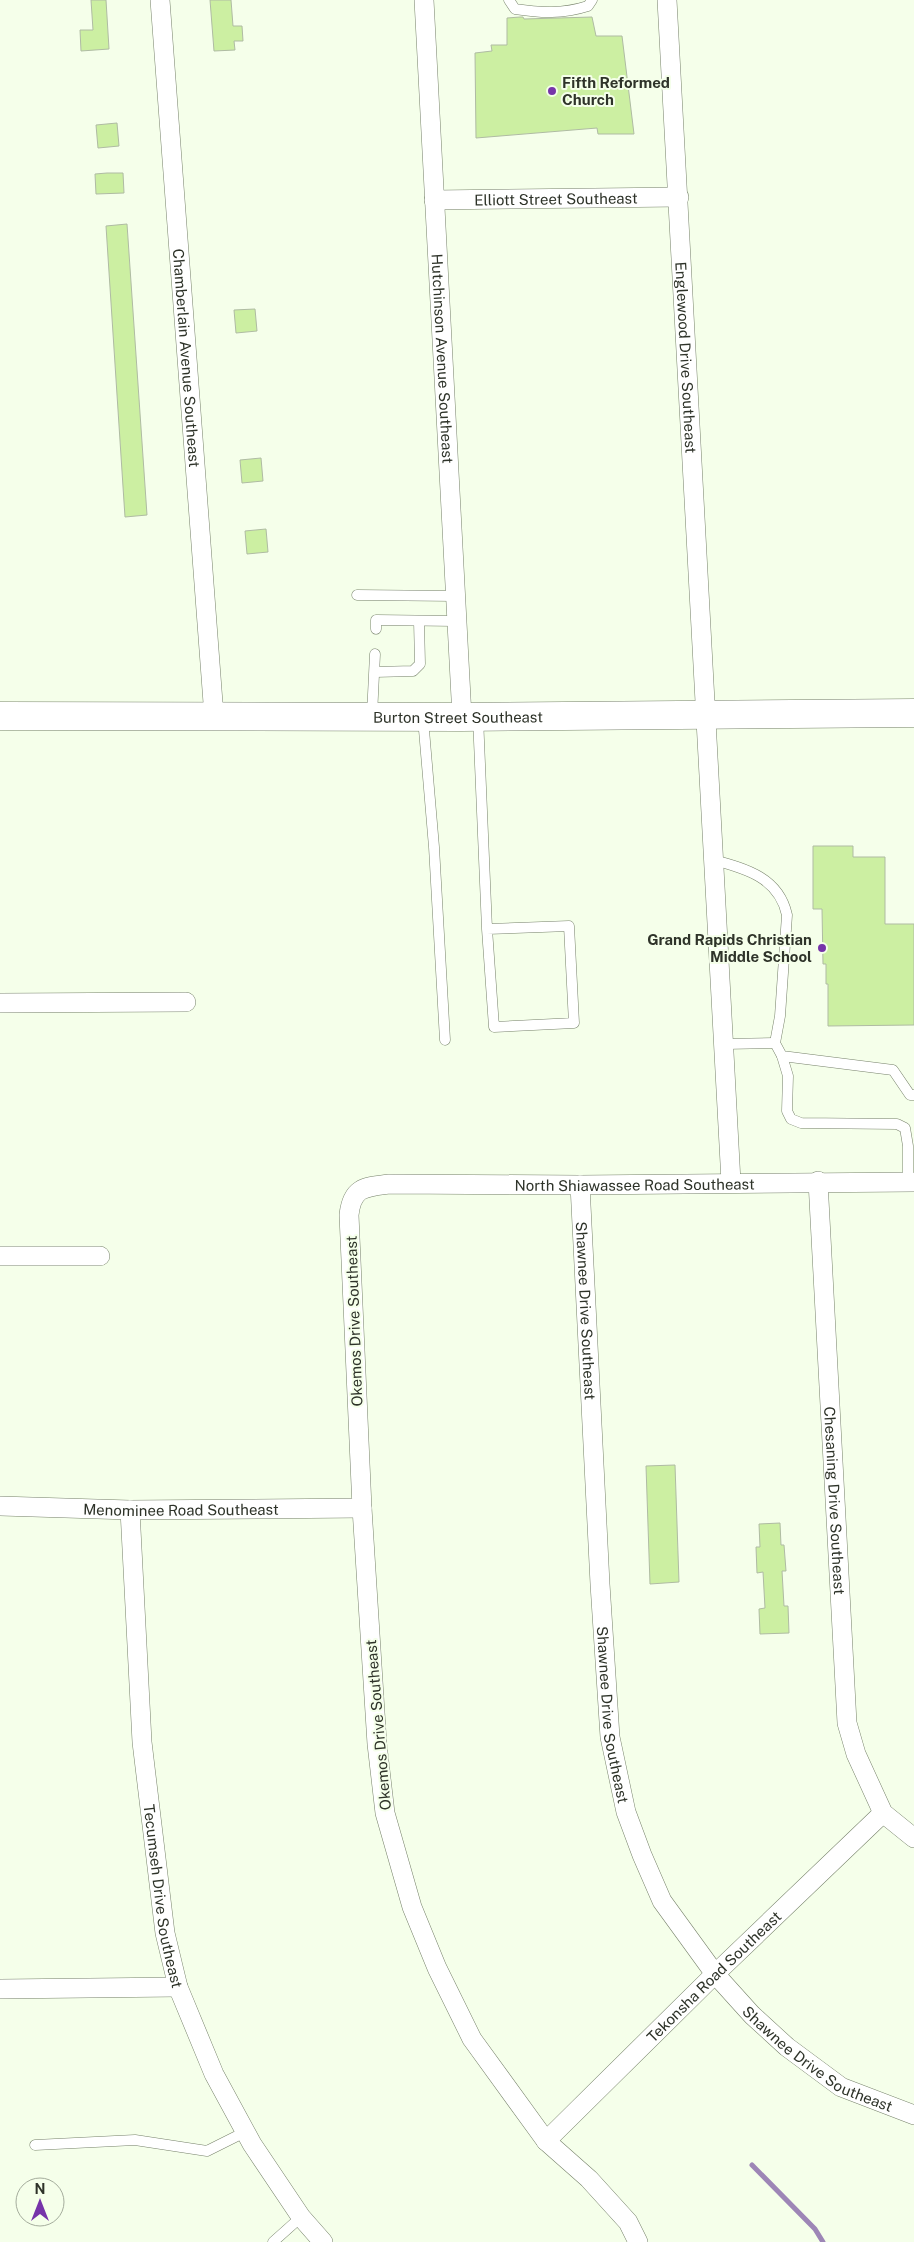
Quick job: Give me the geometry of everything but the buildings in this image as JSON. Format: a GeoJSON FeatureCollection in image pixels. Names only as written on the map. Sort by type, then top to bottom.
{"type":"FeatureCollection","features":[{"type":"Feature","properties":{"kind":"main road","name":"Burton Street Southeast"},"geometry":{"type":"LineString","coordinates":[[0,716],[423,717],[914,713]]}},
{"type":"Feature","properties":{"kind":"street","name":"Chamberlain Avenue Southeast"},"geometry":{"type":"LineString","coordinates":[[160,0],[214,716]]}},
{"type":"Feature","properties":{"kind":"street","name":"Hutchinson Avenue Southeast"},"geometry":{"type":"LineString","coordinates":[[424,0],[456,621],[470,716]]}},
{"type":"Feature","properties":{"kind":"street","name":"Englewood Drive Southeast"},"geometry":{"type":"LineString","coordinates":[[667,0],[706,714]]}},
{"type":"Feature","properties":{"kind":"street","name":"Elliott Street Southeast"},"geometry":{"type":"LineString","coordinates":[[434,200],[679,197]]}},
{"type":"Feature","properties":{"kind":"street"},"geometry":{"type":"LineString","coordinates":[[706,714],[731,1182]]}},
{"type":"Feature","properties":{"kind":"street"},"geometry":{"type":"LineString","coordinates":[[0,1003],[186,1002]]}},
{"type":"Feature","properties":{"kind":"street","name":"North Shiawassee Road Southeast"},"geometry":{"type":"LineString","coordinates":[[357,1192],[368,1187],[389,1184],[580,1185],[818,1181],[911,1182]]}},
{"type":"Feature","properties":{"kind":"street","name":"Chesaning Drive Southeast"},"geometry":{"type":"LineString","coordinates":[[818,1181],[847,1723],[856,1754],[884,1813]]}},
{"type":"Feature","properties":{"kind":"street","name":"Shawnee Drive Southeast"},"geometry":{"type":"LineString","coordinates":[[580,1185],[600,1584],[612,1747],[626,1812],[662,1901],[715,1974],[752,2015],[787,2047],[841,2087],[914,2115]]}},
{"type":"Feature","properties":{"kind":"street","name":"Okemos Drive Southeast"},"geometry":{"type":"LineString","coordinates":[[357,1192],[351,1201],[349,1215],[362,1508],[377,1744],[385,1814],[412,1907],[438,1968],[472,2039],[546,2141],[589,2179],[628,2222],[638,2242]]}},
{"type":"Feature","properties":{"kind":"street"},"geometry":{"type":"LineString","coordinates":[[0,1256],[100,1256]]}},
{"type":"Feature","properties":{"kind":"street","name":"Menominee Road Southeast"},"geometry":{"type":"LineString","coordinates":[[0,1506],[130,1510],[362,1508]]}},
{"type":"Feature","properties":{"kind":"street","name":"Tecumseh Drive Southeast"},"geometry":{"type":"LineString","coordinates":[[130,1510],[142,1742],[165,1933],[178,1987],[214,2074],[245,2132],[276,2183],[301,2217],[323,2242]]}},
{"type":"Feature","properties":{"kind":"street"},"geometry":{"type":"LineString","coordinates":[[884,1813],[914,1838]]}},
{"type":"Feature","properties":{"kind":"street","name":"Tekonsha Road Southeast"},"geometry":{"type":"LineString","coordinates":[[546,2141],[715,1974],[884,1813]]}},
{"type":"Feature","properties":{"kind":"street"},"geometry":{"type":"LineString","coordinates":[[0,1989],[178,1987]]}},
{"type":"Feature","properties":{"kind":"lane"},"geometry":{"type":"LineString","coordinates":[[509,0],[515,9],[542,13],[572,11],[588,6],[592,0]]}},
{"type":"Feature","properties":{"kind":"lane"},"geometry":{"type":"LineString","coordinates":[[356,595],[455,596]]}},
{"type":"Feature","properties":{"kind":"lane"},"geometry":{"type":"LineString","coordinates":[[376,624],[419,620],[456,621]]}},
{"type":"Feature","properties":{"kind":"lane"},"geometry":{"type":"LineString","coordinates":[[375,672],[413,671],[420,664],[419,620]]}},
{"type":"Feature","properties":{"kind":"lane"},"geometry":{"type":"LineString","coordinates":[[372,716],[375,654]]}},
{"type":"Feature","properties":{"kind":"lane"},"geometry":{"type":"LineString","coordinates":[[470,716],[478,741],[487,929],[494,1027],[574,1023],[569,926],[487,929]]}},
{"type":"Feature","properties":{"kind":"lane"},"geometry":{"type":"LineString","coordinates":[[423,717],[434,847],[445,1040]]}},
{"type":"Feature","properties":{"kind":"lane"},"geometry":{"type":"LineString","coordinates":[[714,860],[747,868],[766,880],[779,893],[785,904],[787,915],[780,1016],[775,1042],[782,1056],[788,1076],[787,1111],[791,1119],[801,1124],[897,1124],[905,1128],[911,1182]]}},
{"type":"Feature","properties":{"kind":"lane"},"geometry":{"type":"LineString","coordinates":[[724,1044],[775,1042]]}},
{"type":"Feature","properties":{"kind":"lane"},"geometry":{"type":"LineString","coordinates":[[782,1056],[893,1070],[910,1095],[914,1095]]}},
{"type":"Feature","properties":{"kind":"lane"},"geometry":{"type":"LineString","coordinates":[[35,2145],[135,2140],[207,2151],[245,2132]]}},
{"type":"Feature","properties":{"kind":"lane"},"geometry":{"type":"LineString","coordinates":[[273,2242],[301,2217]]}},
{"type":"Feature","properties":{"kind":"waterway"},"geometry":{"type":"LineString","coordinates":[[752,2165],[815,2229],[823,2242]]}},
{"type":"Feature","properties":{"kind":"place","name":"Fifth Reformed Church"},"geometry":{"type":"Point","coordinates":[552,91]}},
{"type":"Feature","properties":{"kind":"place","name":"Grand Rapids Christian Middle School"},"geometry":{"type":"Point","coordinates":[822,948]}}]}
